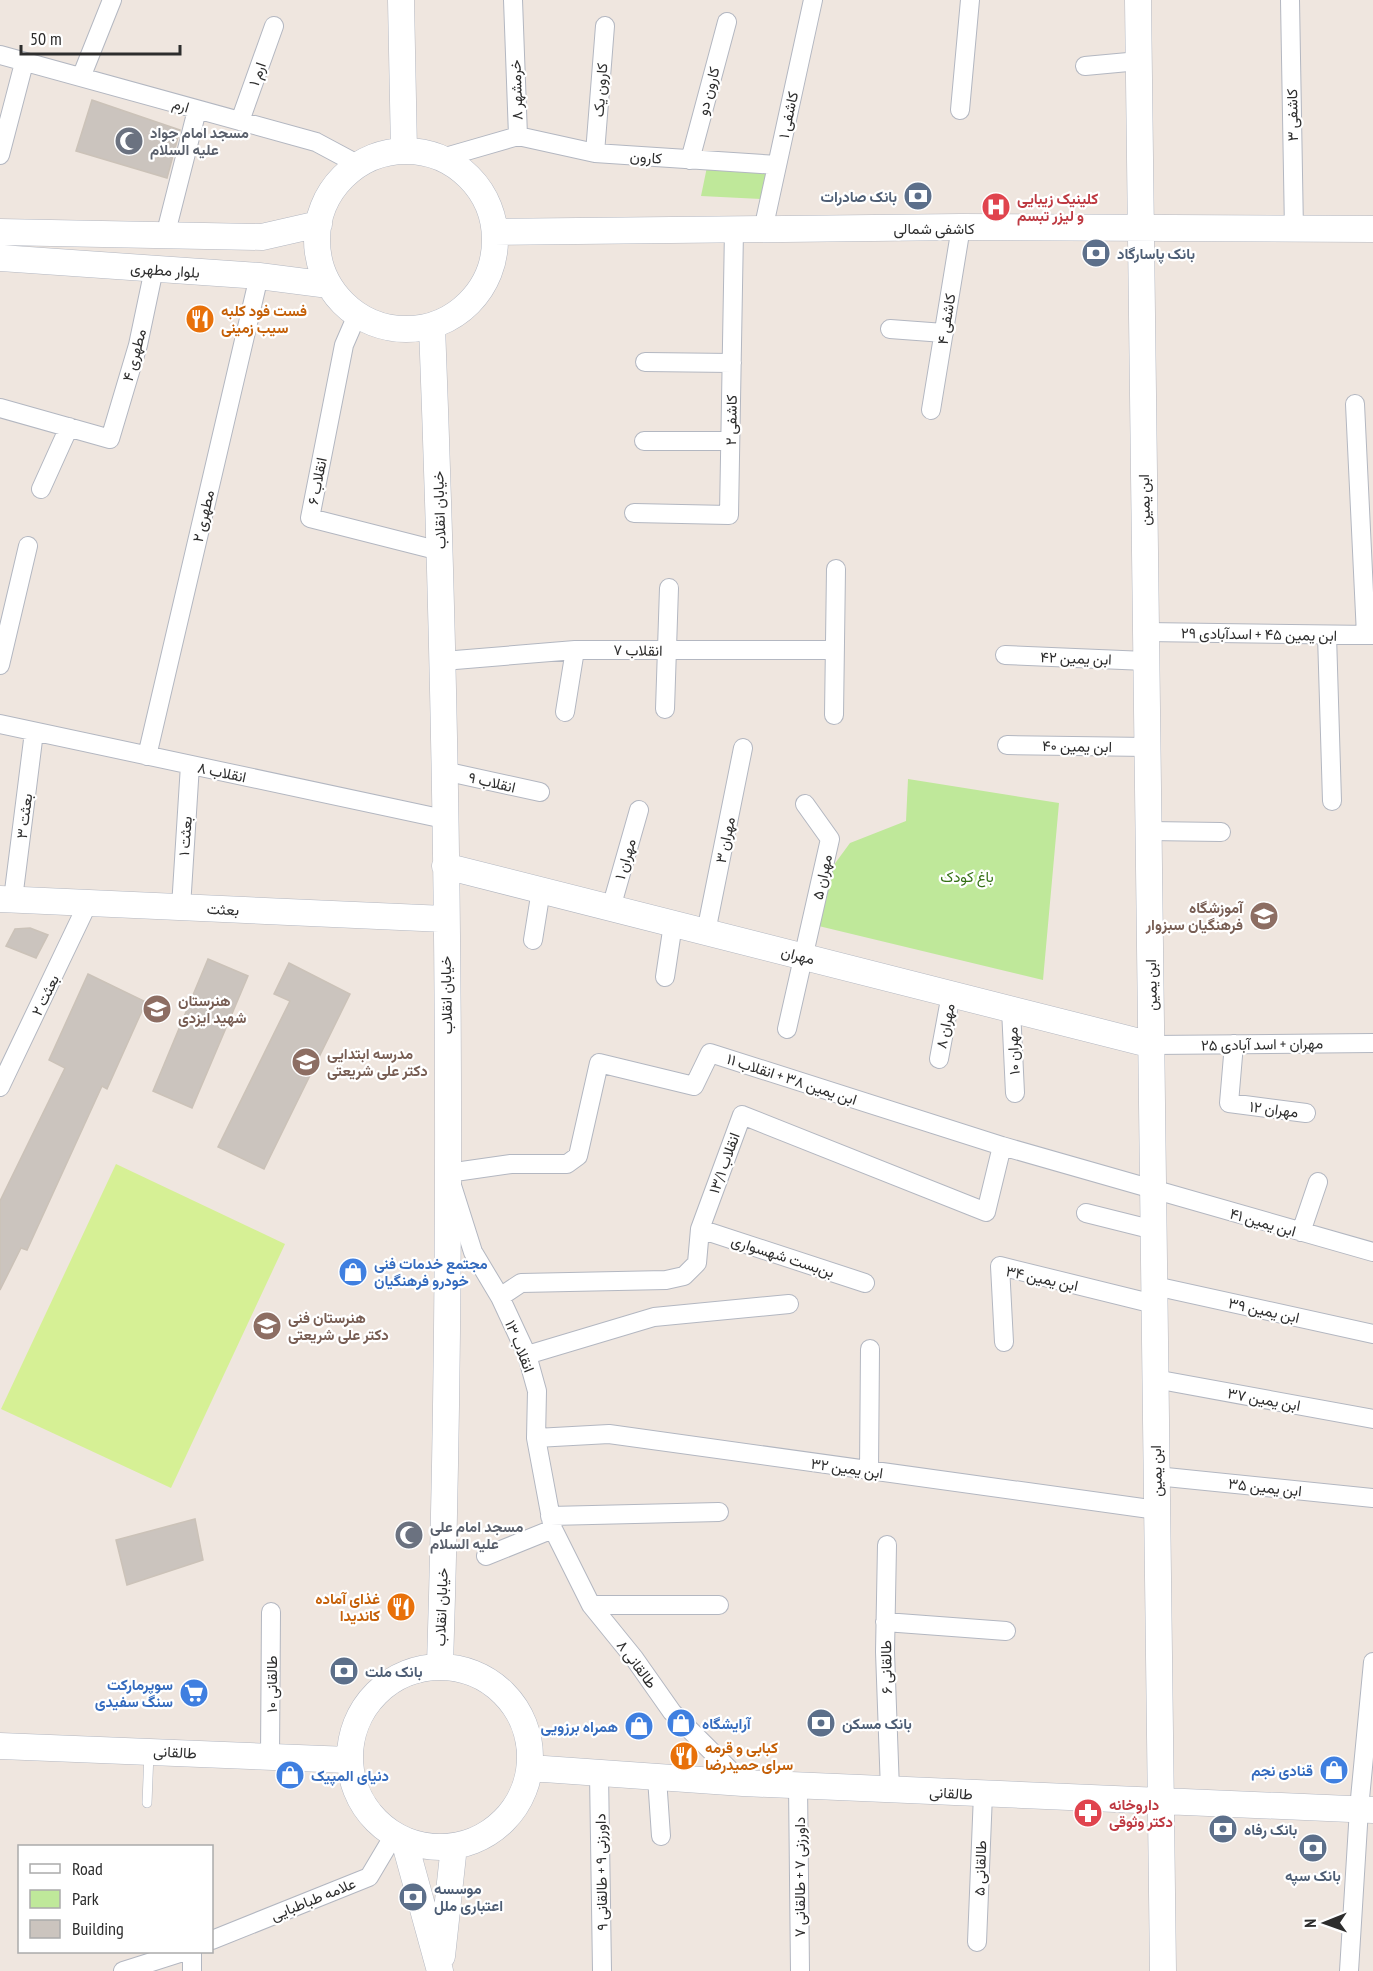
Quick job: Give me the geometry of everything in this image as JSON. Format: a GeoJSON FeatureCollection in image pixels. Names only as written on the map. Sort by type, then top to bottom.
{"type":"FeatureCollection","features":[{"type":"Feature","properties":{"kind":"main road"},"geometry":{"type":"LineString","coordinates":[[401,0],[404,151]]}},
{"type":"Feature","properties":{"kind":"main road","name":"ابن یمین"},"geometry":{"type":"LineString","coordinates":[[1138,0],[1163,1971]]}},
{"type":"Feature","properties":{"kind":"main road"},"geometry":{"type":"LineString","coordinates":[[404,151],[441,158],[462,171],[478,188],[489,209],[495,232],[494,256],[486,279],[472,300],[454,316],[432,326],[406,330],[381,326],[357,315],[341,302],[329,285],[318,255],[319,224],[326,201],[335,187],[359,165],[373,157],[404,151]]}},
{"type":"Feature","properties":{"kind":"main road"},"geometry":{"type":"LineString","coordinates":[[0,232],[262,237],[319,224]]}},
{"type":"Feature","properties":{"kind":"main road","name":"کاشفی شمالی"},"geometry":{"type":"LineString","coordinates":[[495,232],[960,227],[1294,231],[1373,229]]}},
{"type":"Feature","properties":{"kind":"main road","name":"بلوار مطهری"},"geometry":{"type":"LineString","coordinates":[[0,258],[259,276],[329,285]]}},
{"type":"Feature","properties":{"kind":"main road","name":"خیابان انقلاب"},"geometry":{"type":"LineString","coordinates":[[432,326],[440,551],[448,1173],[440,1665]]}},
{"type":"Feature","properties":{"kind":"main road","name":"مهران"},"geometry":{"type":"LineString","coordinates":[[445,866],[1152,1045]]}},
{"type":"Feature","properties":{"kind":"main road","name":"بعثت"},"geometry":{"type":"LineString","coordinates":[[6,899],[445,919]]}},
{"type":"Feature","properties":{"kind":"main road"},"geometry":{"type":"LineString","coordinates":[[440,1665],[477,1673],[507,1696],[526,1730],[530,1768],[525,1787],[504,1820],[489,1832],[454,1846],[428,1846],[399,1837],[376,1821],[362,1803],[353,1783],[349,1760],[355,1724],[374,1693],[404,1672],[440,1665]]}},
{"type":"Feature","properties":{"kind":"main road","name":"طالقانی"},"geometry":{"type":"LineString","coordinates":[[0,1746],[349,1760]]}},
{"type":"Feature","properties":{"kind":"main road","name":"طالقانی"},"geometry":{"type":"LineString","coordinates":[[530,1768],[743,1784],[798,1784],[1160,1803],[1366,1810]]}},
{"type":"Feature","properties":{"kind":"main road"},"geometry":{"type":"LineString","coordinates":[[399,1837],[441,1971]]}},
{"type":"Feature","properties":{"kind":"main road"},"geometry":{"type":"LineString","coordinates":[[441,1971],[454,1846]]}},
{"type":"Feature","properties":{"kind":"street"},"geometry":{"type":"LineString","coordinates":[[82,75],[112,0]]}},
{"type":"Feature","properties":{"kind":"street","name":"خرمشهر ۸"},"geometry":{"type":"LineString","coordinates":[[441,158],[518,136],[513,0]]}},
{"type":"Feature","properties":{"kind":"street","name":"کاشفی ۱"},"geometry":{"type":"LineString","coordinates":[[763,230],[813,0]]}},
{"type":"Feature","properties":{"kind":"street"},"geometry":{"type":"LineString","coordinates":[[960,110],[970,0]]}},
{"type":"Feature","properties":{"kind":"street","name":"کاشفی ۳"},"geometry":{"type":"LineString","coordinates":[[1290,0],[1294,231]]}},
{"type":"Feature","properties":{"kind":"street","name":"کارون دو"},"geometry":{"type":"LineString","coordinates":[[690,160],[727,22]]}},
{"type":"Feature","properties":{"kind":"street","name":"ارم ۱"},"geometry":{"type":"LineString","coordinates":[[240,121],[274,26]]}},
{"type":"Feature","properties":{"kind":"street","name":"کارون یک"},"geometry":{"type":"LineString","coordinates":[[596,153],[605,26]]}},
{"type":"Feature","properties":{"kind":"street","name":"ارم"},"geometry":{"type":"LineString","coordinates":[[0,55],[24,63],[82,75],[316,142],[359,165]]}},
{"type":"Feature","properties":{"kind":"street"},"geometry":{"type":"LineString","coordinates":[[1085,66],[1139,61]]}},
{"type":"Feature","properties":{"kind":"street"},"geometry":{"type":"LineString","coordinates":[[0,154],[24,63]]}},
{"type":"Feature","properties":{"kind":"street"},"geometry":{"type":"LineString","coordinates":[[165,236],[198,110]]}},
{"type":"Feature","properties":{"kind":"street","name":"کارون"},"geometry":{"type":"LineString","coordinates":[[518,136],[596,153],[777,165]]}},
{"type":"Feature","properties":{"kind":"street","name":"کاشفی ۴"},"geometry":{"type":"LineString","coordinates":[[931,410],[960,227]]}},
{"type":"Feature","properties":{"kind":"street","name":"کاشفی ۲"},"geometry":{"type":"LineString","coordinates":[[634,513],[729,515],[734,230]]}},
{"type":"Feature","properties":{"kind":"street","name":"مطهری ۴"},"geometry":{"type":"LineString","coordinates":[[69,427],[110,439],[138,345],[154,269]]}},
{"type":"Feature","properties":{"kind":"street","name":"مطهری ۲"},"geometry":{"type":"LineString","coordinates":[[147,756],[259,276]]}},
{"type":"Feature","properties":{"kind":"street","name":"انقلاب ۶"},"geometry":{"type":"LineString","coordinates":[[357,315],[344,345],[310,518],[440,551]]}},
{"type":"Feature","properties":{"kind":"street"},"geometry":{"type":"LineString","coordinates":[[890,329],[944,333]]}},
{"type":"Feature","properties":{"kind":"street"},"geometry":{"type":"LineString","coordinates":[[645,362],[732,363]]}},
{"type":"Feature","properties":{"kind":"street"},"geometry":{"type":"LineString","coordinates":[[1355,404],[1369,635]]}},
{"type":"Feature","properties":{"kind":"street"},"geometry":{"type":"LineString","coordinates":[[0,408],[69,427],[41,489]]}},
{"type":"Feature","properties":{"kind":"street"},"geometry":{"type":"LineString","coordinates":[[644,441],[730,441]]}},
{"type":"Feature","properties":{"kind":"street"},"geometry":{"type":"LineString","coordinates":[[0,665],[28,546]]}},
{"type":"Feature","properties":{"kind":"street"},"geometry":{"type":"LineString","coordinates":[[834,715],[836,569]]}},
{"type":"Feature","properties":{"kind":"street"},"geometry":{"type":"LineString","coordinates":[[665,709],[669,588]]}},
{"type":"Feature","properties":{"kind":"street","name":"ابن یمین ۴۵ + اسدآبادی ۲۹"},"geometry":{"type":"LineString","coordinates":[[1146,632],[1369,635]]}},
{"type":"Feature","properties":{"kind":"street"},"geometry":{"type":"LineString","coordinates":[[1328,634],[1332,801]]}},
{"type":"Feature","properties":{"kind":"street"},"geometry":{"type":"LineString","coordinates":[[565,712],[575,650]]}},
{"type":"Feature","properties":{"kind":"street","name":"انقلاب ۷"},"geometry":{"type":"LineString","coordinates":[[442,661],[575,650],[835,650]]}},
{"type":"Feature","properties":{"kind":"street","name":"ابن یمین ۴۲"},"geometry":{"type":"LineString","coordinates":[[1005,655],[1146,661]]}},
{"type":"Feature","properties":{"kind":"street","name":"انقلاب ۸"},"geometry":{"type":"LineString","coordinates":[[0,724],[444,819]]}},
{"type":"Feature","properties":{"kind":"street","name":"بعثت ۳"},"geometry":{"type":"LineString","coordinates":[[6,899],[34,732]]}},
{"type":"Feature","properties":{"kind":"street","name":"ابن یمین ۴۰"},"geometry":{"type":"LineString","coordinates":[[1007,745],[1148,747]]}},
{"type":"Feature","properties":{"kind":"street","name":"مهران ۳"},"geometry":{"type":"LineString","coordinates":[[706,932],[743,748]]}},
{"type":"Feature","properties":{"kind":"street","name":"بعثت ۱"},"geometry":{"type":"LineString","coordinates":[[181,907],[189,765]]}},
{"type":"Feature","properties":{"kind":"street","name":"انقلاب ۹"},"geometry":{"type":"LineString","coordinates":[[444,771],[540,792]]}},
{"type":"Feature","properties":{"kind":"street","name":"مهران ۵"},"geometry":{"type":"LineString","coordinates":[[787,1029],[830,839],[805,804]]}},
{"type":"Feature","properties":{"kind":"street","name":"مهران ۱"},"geometry":{"type":"LineString","coordinates":[[611,908],[639,810]]}},
{"type":"Feature","properties":{"kind":"street"},"geometry":{"type":"LineString","coordinates":[[1149,831],[1221,832]]}},
{"type":"Feature","properties":{"kind":"street"},"geometry":{"type":"LineString","coordinates":[[533,940],[541,890]]}},
{"type":"Feature","properties":{"kind":"street","name":"بعثت ۲"},"geometry":{"type":"LineString","coordinates":[[0,1087],[88,903]]}},
{"type":"Feature","properties":{"kind":"street"},"geometry":{"type":"LineString","coordinates":[[665,977],[673,924]]}},
{"type":"Feature","properties":{"kind":"street","name":"مهران ۸"},"geometry":{"type":"LineString","coordinates":[[939,1059],[951,994]]}},
{"type":"Feature","properties":{"kind":"street","name":"مهران ۱۰"},"geometry":{"type":"LineString","coordinates":[[1011,1009],[1015,1093]]}},
{"type":"Feature","properties":{"kind":"street","name":"مهران + اسد آبادی ۲۵"},"geometry":{"type":"LineString","coordinates":[[1152,1045],[1373,1043]]}},
{"type":"Feature","properties":{"kind":"street","name":"مهران ۱۲"},"geometry":{"type":"LineString","coordinates":[[1234,1044],[1229,1103],[1305,1113]]}},
{"type":"Feature","properties":{"kind":"street","name":"ابن یمین ۳۸ + انقلاب ۱۱"},"geometry":{"type":"LineString","coordinates":[[448,1173],[511,1164],[567,1164],[578,1156],[599,1063],[694,1086],[710,1053],[1002,1146],[1153,1190]]}},
{"type":"Feature","properties":{"kind":"street","name":"انقلاب ۱۳/۱"},"geometry":{"type":"LineString","coordinates":[[500,1297],[521,1283],[666,1280],[684,1276],[697,1263],[700,1229],[742,1115],[986,1212],[1002,1146]]}},
{"type":"Feature","properties":{"kind":"street","name":"انقلاب ۱۳"},"geometry":{"type":"LineString","coordinates":[[448,1173],[473,1252],[500,1297],[527,1355],[537,1391],[536,1438],[552,1523]]}},
{"type":"Feature","properties":{"kind":"street"},"geometry":{"type":"LineString","coordinates":[[1301,1233],[1318,1182]]}},
{"type":"Feature","properties":{"kind":"street","name":"ابن یمین ۴۱"},"geometry":{"type":"LineString","coordinates":[[1153,1190],[1373,1252]]}},
{"type":"Feature","properties":{"kind":"street"},"geometry":{"type":"LineString","coordinates":[[1086,1213],[1154,1230]]}},
{"type":"Feature","properties":{"kind":"street","name":"بن‌بست شهسواری"},"geometry":{"type":"LineString","coordinates":[[700,1229],[866,1283]]}},
{"type":"Feature","properties":{"kind":"street","name":"ابن یمین ۳۴"},"geometry":{"type":"LineString","coordinates":[[1004,1342],[1000,1266],[1155,1295]]}},
{"type":"Feature","properties":{"kind":"street","name":"ابن یمین ۳۹"},"geometry":{"type":"LineString","coordinates":[[1155,1295],[1373,1334]]}},
{"type":"Feature","properties":{"kind":"street"},"geometry":{"type":"LineString","coordinates":[[527,1355],[654,1317],[789,1304]]}},
{"type":"Feature","properties":{"kind":"street"},"geometry":{"type":"LineString","coordinates":[[869,1471],[870,1348]]}},
{"type":"Feature","properties":{"kind":"street","name":"ابن یمین ۳۷"},"geometry":{"type":"LineString","coordinates":[[1155,1379],[1373,1419]]}},
{"type":"Feature","properties":{"kind":"street","name":"ابن یمین ۳۲"},"geometry":{"type":"LineString","coordinates":[[536,1438],[609,1434],[1157,1510]]}},
{"type":"Feature","properties":{"kind":"street","name":"ابن یمین ۳۵"},"geometry":{"type":"LineString","coordinates":[[1156,1476],[1373,1498]]}},
{"type":"Feature","properties":{"kind":"street"},"geometry":{"type":"LineString","coordinates":[[486,1556],[552,1523],[718,1512]]}},
{"type":"Feature","properties":{"kind":"street","name":"طالقانی ۸"},"geometry":{"type":"LineString","coordinates":[[552,1523],[591,1605],[634,1658],[672,1712],[743,1784]]}},
{"type":"Feature","properties":{"kind":"street","name":"طالقانی ۶"},"geometry":{"type":"LineString","coordinates":[[887,1545],[885,1622],[890,1790]]}},
{"type":"Feature","properties":{"kind":"street"},"geometry":{"type":"LineString","coordinates":[[591,1605],[720,1605]]}},
{"type":"Feature","properties":{"kind":"street","name":"طالقانی ۱۰"},"geometry":{"type":"LineString","coordinates":[[270,1757],[271,1611]]}},
{"type":"Feature","properties":{"kind":"street"},"geometry":{"type":"LineString","coordinates":[[885,1622],[1006,1631]]}},
{"type":"Feature","properties":{"kind":"street"},"geometry":{"type":"LineString","coordinates":[[1349,1971],[1366,1810],[1373,1662]]}},
{"type":"Feature","properties":{"kind":"street","name":"داورزنی ۹ + طالقانی ۹"},"geometry":{"type":"LineString","coordinates":[[599,1773],[602,1971]]}},
{"type":"Feature","properties":{"kind":"street"},"geometry":{"type":"LineString","coordinates":[[657,1778],[662,1836]]}},
{"type":"Feature","properties":{"kind":"street","name":"داورزنی ۷ + طالقانی ۷"},"geometry":{"type":"LineString","coordinates":[[798,1784],[800,1971]]}},
{"type":"Feature","properties":{"kind":"street","name":"طالقانی ۵"},"geometry":{"type":"LineString","coordinates":[[977,1942],[983,1794]]}},
{"type":"Feature","properties":{"kind":"street","name":"علامه طباطبایی"},"geometry":{"type":"LineString","coordinates":[[213,1940],[369,1876],[399,1837]]}},
{"type":"Feature","properties":{"kind":"street"},"geometry":{"type":"LineString","coordinates":[[123,1971],[150,1966],[181,1953]]}},
{"type":"Feature","properties":{"kind":"street"},"geometry":{"type":"LineString","coordinates":[[192,1953],[192,1971]]}},
{"type":"Feature","properties":{"kind":"lane"},"geometry":{"type":"LineString","coordinates":[[147,1803],[149,1751]]}},
{"type":"Feature","properties":{"kind":"green space"},"geometry":{"type":"Polygon","coordinates":[[[707,167],[767,168],[761,199],[701,196],[707,167]]]}},
{"type":"Feature","properties":{"kind":"green space","name":"باغ کودک"},"geometry":{"type":"Polygon","coordinates":[[[908,779],[1059,803],[1043,980],[802,922],[811,896],[850,843],[906,821],[908,779]]]}},
{"type":"Feature","properties":{"kind":"green space"},"geometry":{"type":"Polygon","coordinates":[[[116,1164],[285,1244],[171,1488],[1,1409],[116,1164]]]}},
{"type":"Feature","properties":{"kind":"building","name":"مسجد امام جواد علیه السلام"},"geometry":{"type":"Polygon","coordinates":[[[92,100],[180,130],[167,178],[76,151],[92,100]]]}},
{"type":"Feature","properties":{"kind":"building"},"geometry":{"type":"Polygon","coordinates":[[[30,928],[48,935],[36,958],[6,946],[15,929],[30,928]]]}},
{"type":"Feature","properties":{"kind":"building"},"geometry":{"type":"Polygon","coordinates":[[[208,959],[248,976],[192,1108],[153,1091],[208,959]]]}},
{"type":"Feature","properties":{"kind":"building"},"geometry":{"type":"Polygon","coordinates":[[[289,963],[350,994],[264,1169],[218,1147],[290,1001],[274,994],[289,963]]]}},
{"type":"Feature","properties":{"kind":"building"},"geometry":{"type":"Polygon","coordinates":[[[88,974],[146,1002],[107,1089],[102,1086],[27,1250],[21,1248],[0,1290],[0,1201],[65,1068],[49,1060],[88,974]]]}},
{"type":"Feature","properties":{"kind":"building"},"geometry":{"type":"Polygon","coordinates":[[[195,1519],[203,1560],[127,1585],[116,1540],[195,1519]]]}},
{"type":"Feature","properties":{"kind":"place","name":"مسجد امام جواد علیه السلام"},"geometry":{"type":"Point","coordinates":[129,141]}},
{"type":"Feature","properties":{"kind":"place","name":"بانک صادرات"},"geometry":{"type":"Point","coordinates":[918,196]}},
{"type":"Feature","properties":{"kind":"place","name":"کلینیک زیبایی و لیزر تبسم"},"geometry":{"type":"Point","coordinates":[996,207]}},
{"type":"Feature","properties":{"kind":"place","name":"بانک پاسارگاد"},"geometry":{"type":"Point","coordinates":[1096,253]}},
{"type":"Feature","properties":{"kind":"place","name":"فست فود کلبه سیب زمینی"},"geometry":{"type":"Point","coordinates":[200,319]}},
{"type":"Feature","properties":{"kind":"place","name":"آموزشگاه فرهنگیان سبزوار"},"geometry":{"type":"Point","coordinates":[1264,916]}},
{"type":"Feature","properties":{"kind":"place","name":"هنرستان شهید ایزدی"},"geometry":{"type":"Point","coordinates":[157,1009]}},
{"type":"Feature","properties":{"kind":"place","name":"مدرسه ابتدایی دکتر علی شریعتی"},"geometry":{"type":"Point","coordinates":[306,1062]}},
{"type":"Feature","properties":{"kind":"place","name":"مجتمع خدمات فنی خودرو فرهنگیان"},"geometry":{"type":"Point","coordinates":[353,1272]}},
{"type":"Feature","properties":{"kind":"place","name":"هنرستان فنی دکتر علی شریعتی"},"geometry":{"type":"Point","coordinates":[267,1326]}},
{"type":"Feature","properties":{"kind":"place","name":"مسجد امام علی علیه السلام"},"geometry":{"type":"Point","coordinates":[409,1535]}},
{"type":"Feature","properties":{"kind":"place","name":"غذای آماده کاندیدا"},"geometry":{"type":"Point","coordinates":[401,1607]}},
{"type":"Feature","properties":{"kind":"place","name":"بانک ملت"},"geometry":{"type":"Point","coordinates":[344,1671]}},
{"type":"Feature","properties":{"kind":"place","name":"سوپرمارکت سنگ سفیدی"},"geometry":{"type":"Point","coordinates":[194,1693]}},
{"type":"Feature","properties":{"kind":"place","name":"آرایشگاه"},"geometry":{"type":"Point","coordinates":[681,1723]}},
{"type":"Feature","properties":{"kind":"place","name":"بانک مسکن"},"geometry":{"type":"Point","coordinates":[821,1723]}},
{"type":"Feature","properties":{"kind":"place","name":"همراه برزویی"},"geometry":{"type":"Point","coordinates":[639,1726]}},
{"type":"Feature","properties":{"kind":"place","name":"کبابی و قرمه سرای حمیدرضا"},"geometry":{"type":"Point","coordinates":[684,1756]}},
{"type":"Feature","properties":{"kind":"place","name":"قنادی نجم"},"geometry":{"type":"Point","coordinates":[1334,1770]}},
{"type":"Feature","properties":{"kind":"place","name":"دنیای المپیک"},"geometry":{"type":"Point","coordinates":[290,1775]}},
{"type":"Feature","properties":{"kind":"place","name":"داروخانه دکتر وثوقی"},"geometry":{"type":"Point","coordinates":[1088,1813]}},
{"type":"Feature","properties":{"kind":"place","name":"بانک رفاه"},"geometry":{"type":"Point","coordinates":[1223,1829]}},
{"type":"Feature","properties":{"kind":"place","name":"بانک سپه"},"geometry":{"type":"Point","coordinates":[1313,1848]}},
{"type":"Feature","properties":{"kind":"place","name":"موسسه اعتباری ملل"},"geometry":{"type":"Point","coordinates":[413,1897]}}]}
